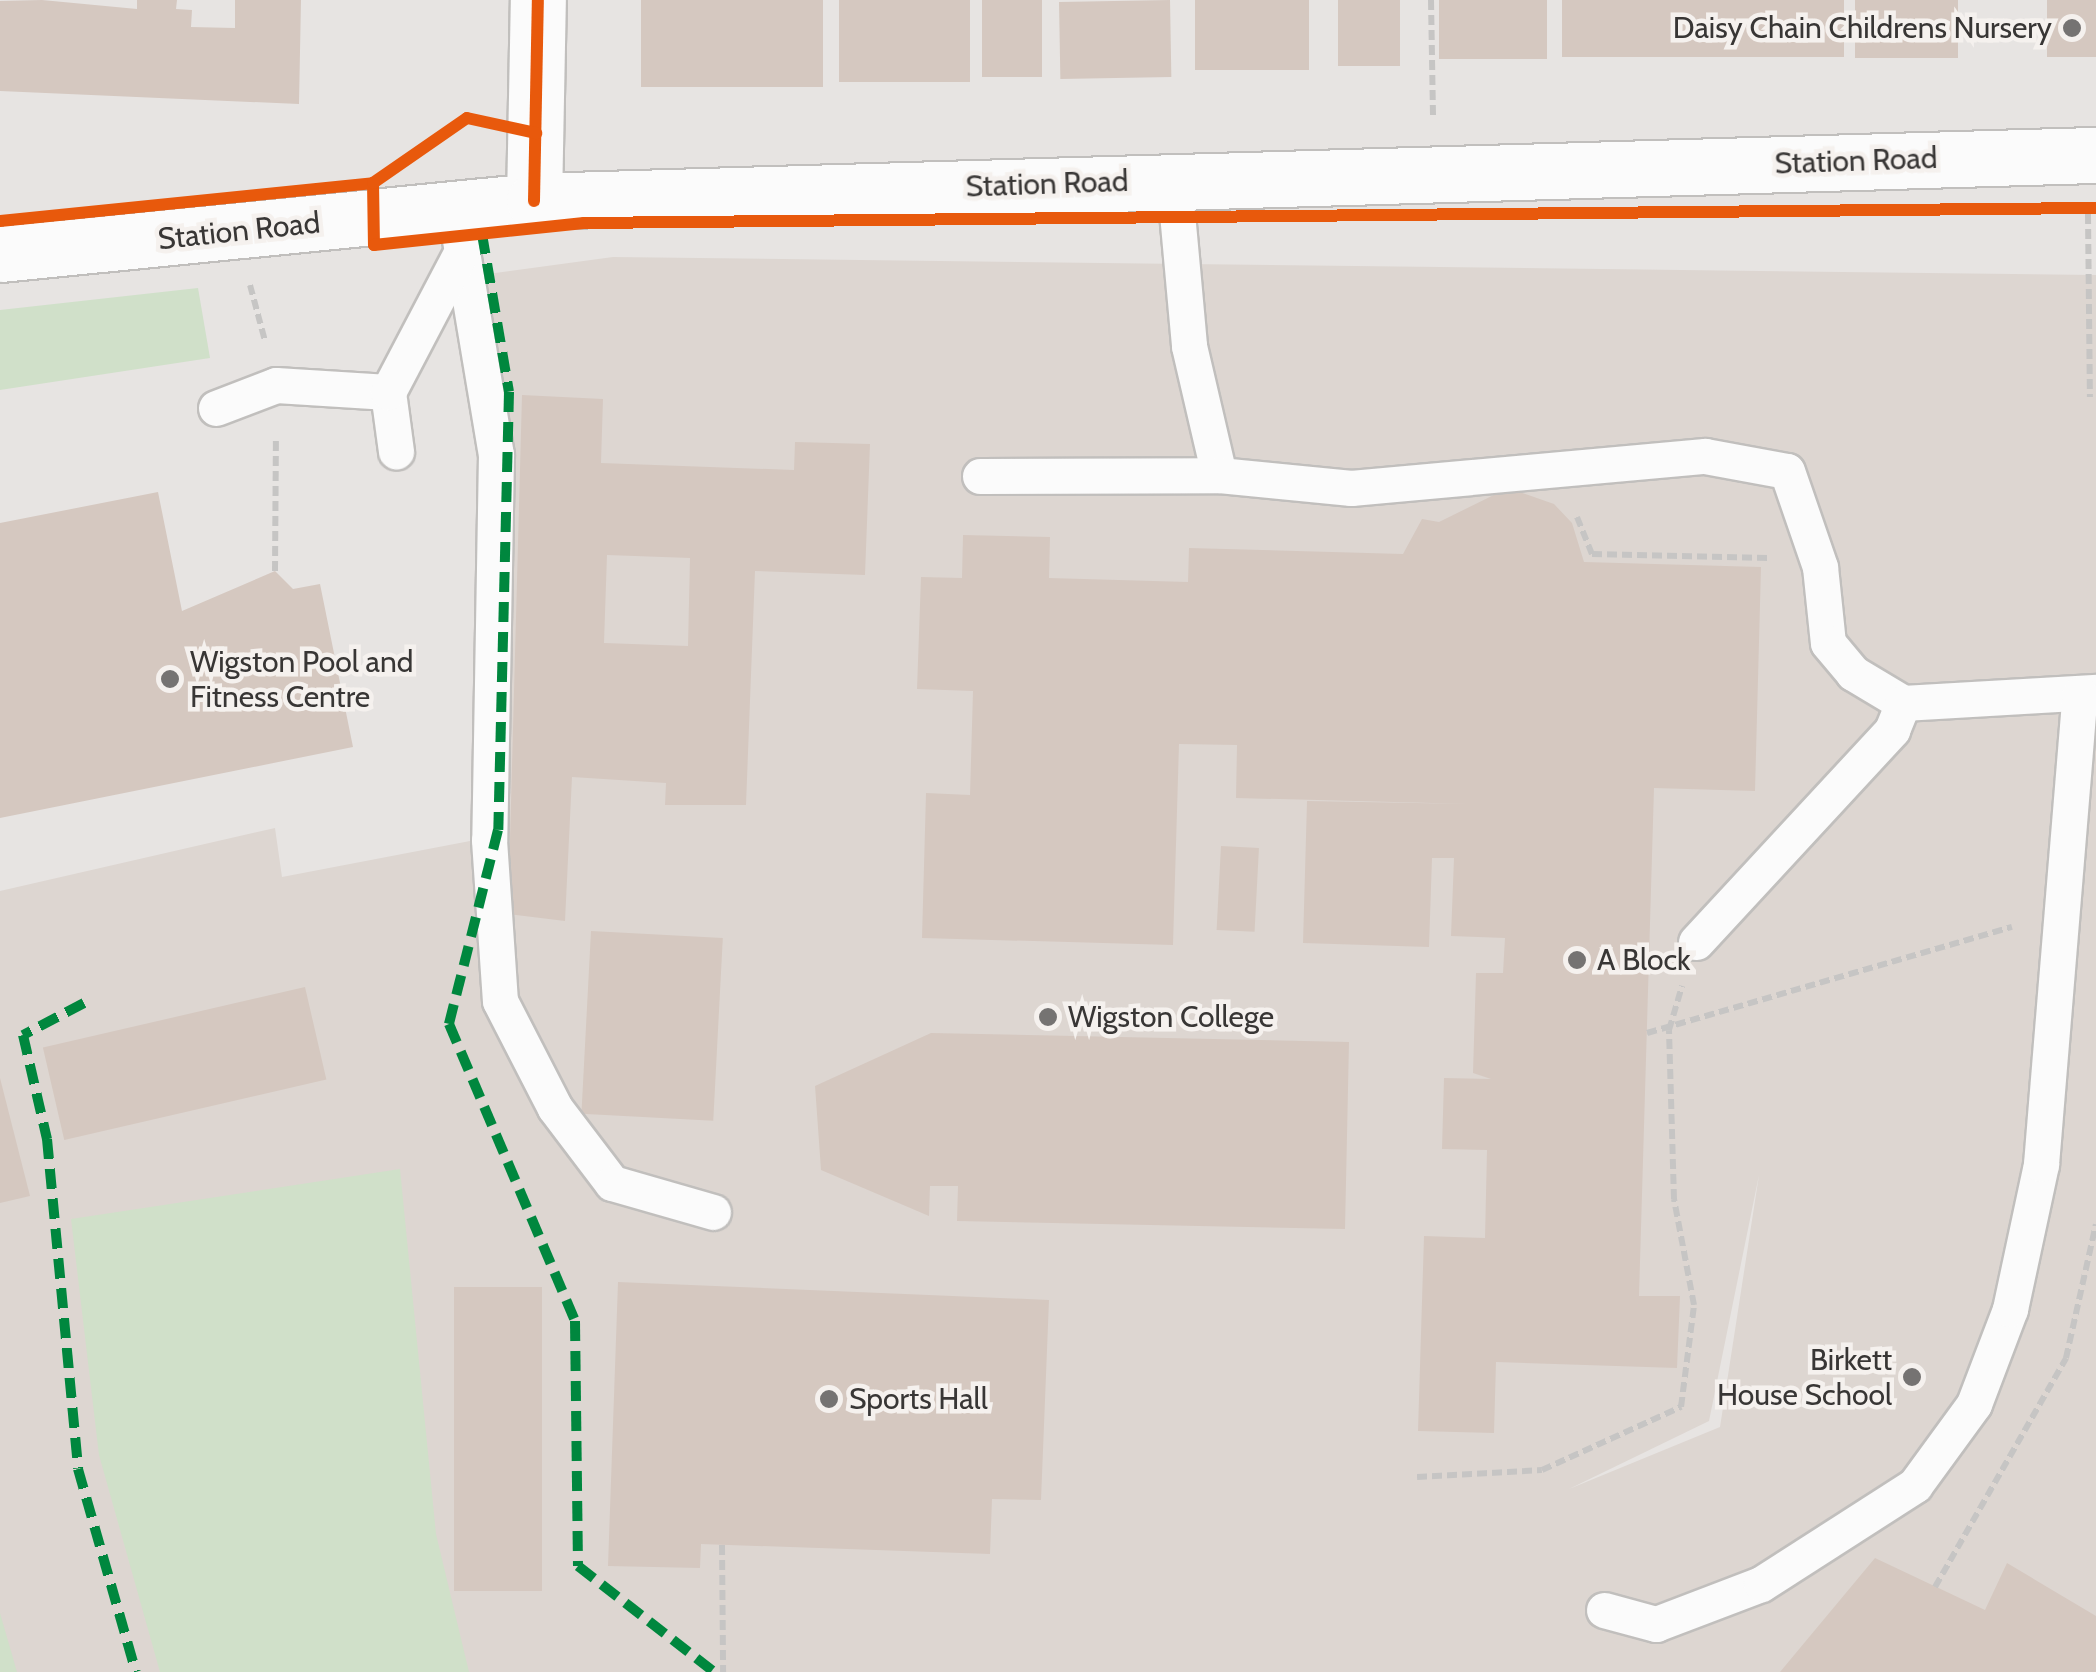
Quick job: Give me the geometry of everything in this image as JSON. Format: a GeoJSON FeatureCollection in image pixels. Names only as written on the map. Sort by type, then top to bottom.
{"type":"FeatureCollection","features":[{"type":"Feature","properties":{"kind":"main road"},"geometry":{"type":"LineString","coordinates":[[534,201],[538,0]]}},
{"type":"Feature","properties":{"kind":"main road","name":"Station Road"},"geometry":{"type":"LineString","coordinates":[[0,254],[459,230],[534,201],[2096,155]]}},
{"type":"Feature","properties":{"kind":"lane"},"geometry":{"type":"LineString","coordinates":[[1174,180],[1189,346],[1219,475]]}},
{"type":"Feature","properties":{"kind":"lane"},"geometry":{"type":"LineString","coordinates":[[396,452],[388,392],[459,230]]}},
{"type":"Feature","properties":{"kind":"lane"},"geometry":{"type":"LineString","coordinates":[[459,230],[496,454],[489,840],[500,1001],[554,1108],[612,1183],[712,1212]]}},
{"type":"Feature","properties":{"kind":"lane"},"geometry":{"type":"LineString","coordinates":[[216,408],[276,385],[388,392]]}},
{"type":"Feature","properties":{"kind":"lane"},"geometry":{"type":"LineString","coordinates":[[980,476],[1219,475],[1351,488],[1705,456],[1787,470],[1820,567],[1828,643],[1853,672],[1904,703],[2088,693],[2059,913],[2041,1164],[2010,1309],[1974,1404],[1915,1485],[1761,1584],[1656,1624],[1604,1610]]}},
{"type":"Feature","properties":{"kind":"lane"},"geometry":{"type":"LineString","coordinates":[[1696,942],[1892,730],[1904,703]]}},
{"type":"Feature","properties":{"kind":"path"},"geometry":{"type":"LineString","coordinates":[[1430,0],[1432,106]]}},
{"type":"Feature","properties":{"kind":"path"},"geometry":{"type":"LineString","coordinates":[[2070,207],[2092,208],[2090,397]]}},
{"type":"Feature","properties":{"kind":"path"},"geometry":{"type":"LineString","coordinates":[[1568,512],[1582,520],[1592,554],[1782,558]]}},
{"type":"Feature","properties":{"kind":"path"},"geometry":{"type":"LineString","coordinates":[[1647,1033],[1669,1030],[2059,913]]}},
{"type":"Feature","properties":{"kind":"path"},"geometry":{"type":"LineString","coordinates":[[1417,1477],[1542,1470],[1681,1407],[1694,1306],[1674,1199],[1669,1030]]}},
{"type":"Feature","properties":{"kind":"path"},"geometry":{"type":"LineString","coordinates":[[1935,1587],[2066,1358],[2096,1224]]}},
{"type":"Feature","properties":{"kind":"path"},"geometry":{"type":"LineString","coordinates":[[722,1544],[722,1672]]}},
{"type":"Feature","properties":{"kind":"shaded area","name":"Wigston College"},"geometry":{"type":"Polygon","coordinates":[[[613,257],[2096,275],[2096,1672],[0,1672],[0,891],[275,828],[282,877],[470,841],[480,458],[451,279],[613,257]],[[1759,1175],[1709,1421],[1569,1489],[1720,1427],[1759,1175]]]}},
{"type":"Feature","properties":{"kind":"green space"},"geometry":{"type":"Polygon","coordinates":[[[198,288],[210,358],[0,390],[0,310],[198,288]]]}},
{"type":"Feature","properties":{"kind":"green space"},"geometry":{"type":"Polygon","coordinates":[[[400,1169],[436,1534],[469,1672],[160,1672],[99,1455],[71,1219],[400,1169]]]}},
{"type":"Feature","properties":{"kind":"green space"},"geometry":{"type":"Polygon","coordinates":[[[0,1613],[17,1672],[0,1672],[0,1613]]]}},
{"type":"Feature","properties":{"kind":"building"},"geometry":{"type":"Polygon","coordinates":[[[42,0],[137,9],[137,0],[177,0],[176,9],[192,10],[191,27],[235,28],[235,0],[301,0],[299,104],[0,91],[0,1],[42,0]]]}},
{"type":"Feature","properties":{"kind":"building"},"geometry":{"type":"Polygon","coordinates":[[[641,0],[823,0],[823,87],[641,87],[641,0]]]}},
{"type":"Feature","properties":{"kind":"building"},"geometry":{"type":"Polygon","coordinates":[[[839,0],[970,0],[970,82],[839,82],[839,0]]]}},
{"type":"Feature","properties":{"kind":"building"},"geometry":{"type":"Polygon","coordinates":[[[982,0],[1042,0],[1042,77],[982,77],[982,0]]]}},
{"type":"Feature","properties":{"kind":"building"},"geometry":{"type":"Polygon","coordinates":[[[1170,0],[1171,77],[1060,79],[1059,2],[1170,0]]]}},
{"type":"Feature","properties":{"kind":"building"},"geometry":{"type":"Polygon","coordinates":[[[1195,0],[1309,0],[1309,70],[1195,70],[1195,0]]]}},
{"type":"Feature","properties":{"kind":"building"},"geometry":{"type":"Polygon","coordinates":[[[1338,0],[1400,0],[1400,66],[1338,66],[1338,0]]]}},
{"type":"Feature","properties":{"kind":"building"},"geometry":{"type":"Polygon","coordinates":[[[1439,0],[1547,0],[1547,59],[1439,59],[1439,0]]]}},
{"type":"Feature","properties":{"kind":"building"},"geometry":{"type":"Polygon","coordinates":[[[1562,0],[1844,0],[1844,57],[1562,57],[1562,0]]]}},
{"type":"Feature","properties":{"kind":"building"},"geometry":{"type":"Polygon","coordinates":[[[1855,0],[1958,0],[1958,58],[1855,58],[1855,0]]]}},
{"type":"Feature","properties":{"kind":"building","name":"Daisy Chain Childrens Nursery"},"geometry":{"type":"Polygon","coordinates":[[[2047,0],[2096,0],[2096,57],[2047,57],[2047,0]]]}},
{"type":"Feature","properties":{"kind":"building"},"geometry":{"type":"Polygon","coordinates":[[[522,395],[603,399],[601,463],[794,470],[795,442],[870,444],[865,575],[755,571],[746,805],[665,805],[666,783],[572,777],[565,921],[508,914],[522,395]],[[607,555],[604,643],[688,646],[690,558],[607,555]]]}},
{"type":"Feature","properties":{"kind":"building","name":"A Block"},"geometry":{"type":"Polygon","coordinates":[[[1508,488],[1554,504],[1572,523],[1584,562],[1761,567],[1755,791],[1654,788],[1639,1296],[1680,1296],[1677,1368],[1496,1362],[1494,1433],[1418,1431],[1424,1236],[1485,1238],[1487,1150],[1442,1149],[1444,1078],[1491,1079],[1473,1073],[1476,973],[1503,973],[1505,938],[1451,936],[1454,858],[1432,858],[1429,947],[1303,943],[1307,801],[1470,804],[1236,798],[1237,745],[1179,744],[1173,945],[922,938],[926,793],[970,795],[973,691],[917,689],[921,577],[962,578],[963,535],[1050,537],[1049,578],[1188,582],[1189,548],[1403,554],[1422,519],[1439,522],[1508,488]]]}},
{"type":"Feature","properties":{"kind":"building","name":"Wigston Pool and Fitness Centre"},"geometry":{"type":"Polygon","coordinates":[[[158,492],[182,611],[275,571],[293,589],[320,584],[353,747],[0,818],[0,523],[158,492]]]}},
{"type":"Feature","properties":{"kind":"building"},"geometry":{"type":"Polygon","coordinates":[[[1221,846],[1259,848],[1255,932],[1217,930],[1221,846]]]}},
{"type":"Feature","properties":{"kind":"building"},"geometry":{"type":"Polygon","coordinates":[[[591,931],[723,938],[713,1121],[581,1114],[591,931]]]}},
{"type":"Feature","properties":{"kind":"building"},"geometry":{"type":"Polygon","coordinates":[[[305,987],[326,1080],[64,1140],[43,1048],[305,987]]]}},
{"type":"Feature","properties":{"kind":"building"},"geometry":{"type":"Polygon","coordinates":[[[931,1033],[1349,1042],[1345,1229],[957,1221],[958,1186],[930,1186],[929,1216],[821,1170],[815,1086],[931,1033]]]}},
{"type":"Feature","properties":{"kind":"building"},"geometry":{"type":"Polygon","coordinates":[[[0,1078],[30,1196],[0,1203],[0,1078]]]}},
{"type":"Feature","properties":{"kind":"building","name":"Sports Hall"},"geometry":{"type":"Polygon","coordinates":[[[618,1282],[1049,1300],[1041,1500],[992,1499],[990,1554],[701,1544],[700,1568],[608,1566],[618,1282]]]}},
{"type":"Feature","properties":{"kind":"building"},"geometry":{"type":"Polygon","coordinates":[[[454,1287],[542,1287],[542,1591],[454,1591],[454,1287]]]}},
{"type":"Feature","properties":{"kind":"building"},"geometry":{"type":"Polygon","coordinates":[[[1875,1558],[1985,1610],[2007,1563],[2096,1616],[2096,1672],[1780,1672],[1875,1558]]]}},
{"type":"Feature","properties":{"kind":"marked path"},"geometry":{"type":"LineString","coordinates":[[482,234],[509,392],[498,830],[449,1024],[575,1321],[578,1566],[714,1672]]}},
{"type":"Feature","properties":{"kind":"marked path"},"geometry":{"type":"LineString","coordinates":[[84,1003],[23,1035],[47,1139],[78,1469],[136,1672]]}},
{"type":"Feature","properties":{"kind":"cycle path"},"geometry":{"type":"LineString","coordinates":[[534,201],[538,0]]}},
{"type":"Feature","properties":{"kind":"cycle path"},"geometry":{"type":"LineString","coordinates":[[0,221],[373,183],[467,118],[536,133]]}},
{"type":"Feature","properties":{"kind":"cycle path"},"geometry":{"type":"LineString","coordinates":[[373,183],[374,245],[584,223],[2096,208]]}},
{"type":"Feature","properties":{"kind":"place","name":"Daisy Chain Childrens Nursery"},"geometry":{"type":"Point","coordinates":[2072,28]}},
{"type":"Feature","properties":{"kind":"place","name":"Wigston Pool and Fitness Centre"},"geometry":{"type":"Point","coordinates":[170,679]}},
{"type":"Feature","properties":{"kind":"place","name":"A Block"},"geometry":{"type":"Point","coordinates":[1577,960]}},
{"type":"Feature","properties":{"kind":"place","name":"Wigston College"},"geometry":{"type":"Point","coordinates":[1048,1017]}},
{"type":"Feature","properties":{"kind":"place","name":"Birkett House School"},"geometry":{"type":"Point","coordinates":[1912,1377]}},
{"type":"Feature","properties":{"kind":"place","name":"Sports Hall"},"geometry":{"type":"Point","coordinates":[829,1399]}}]}
